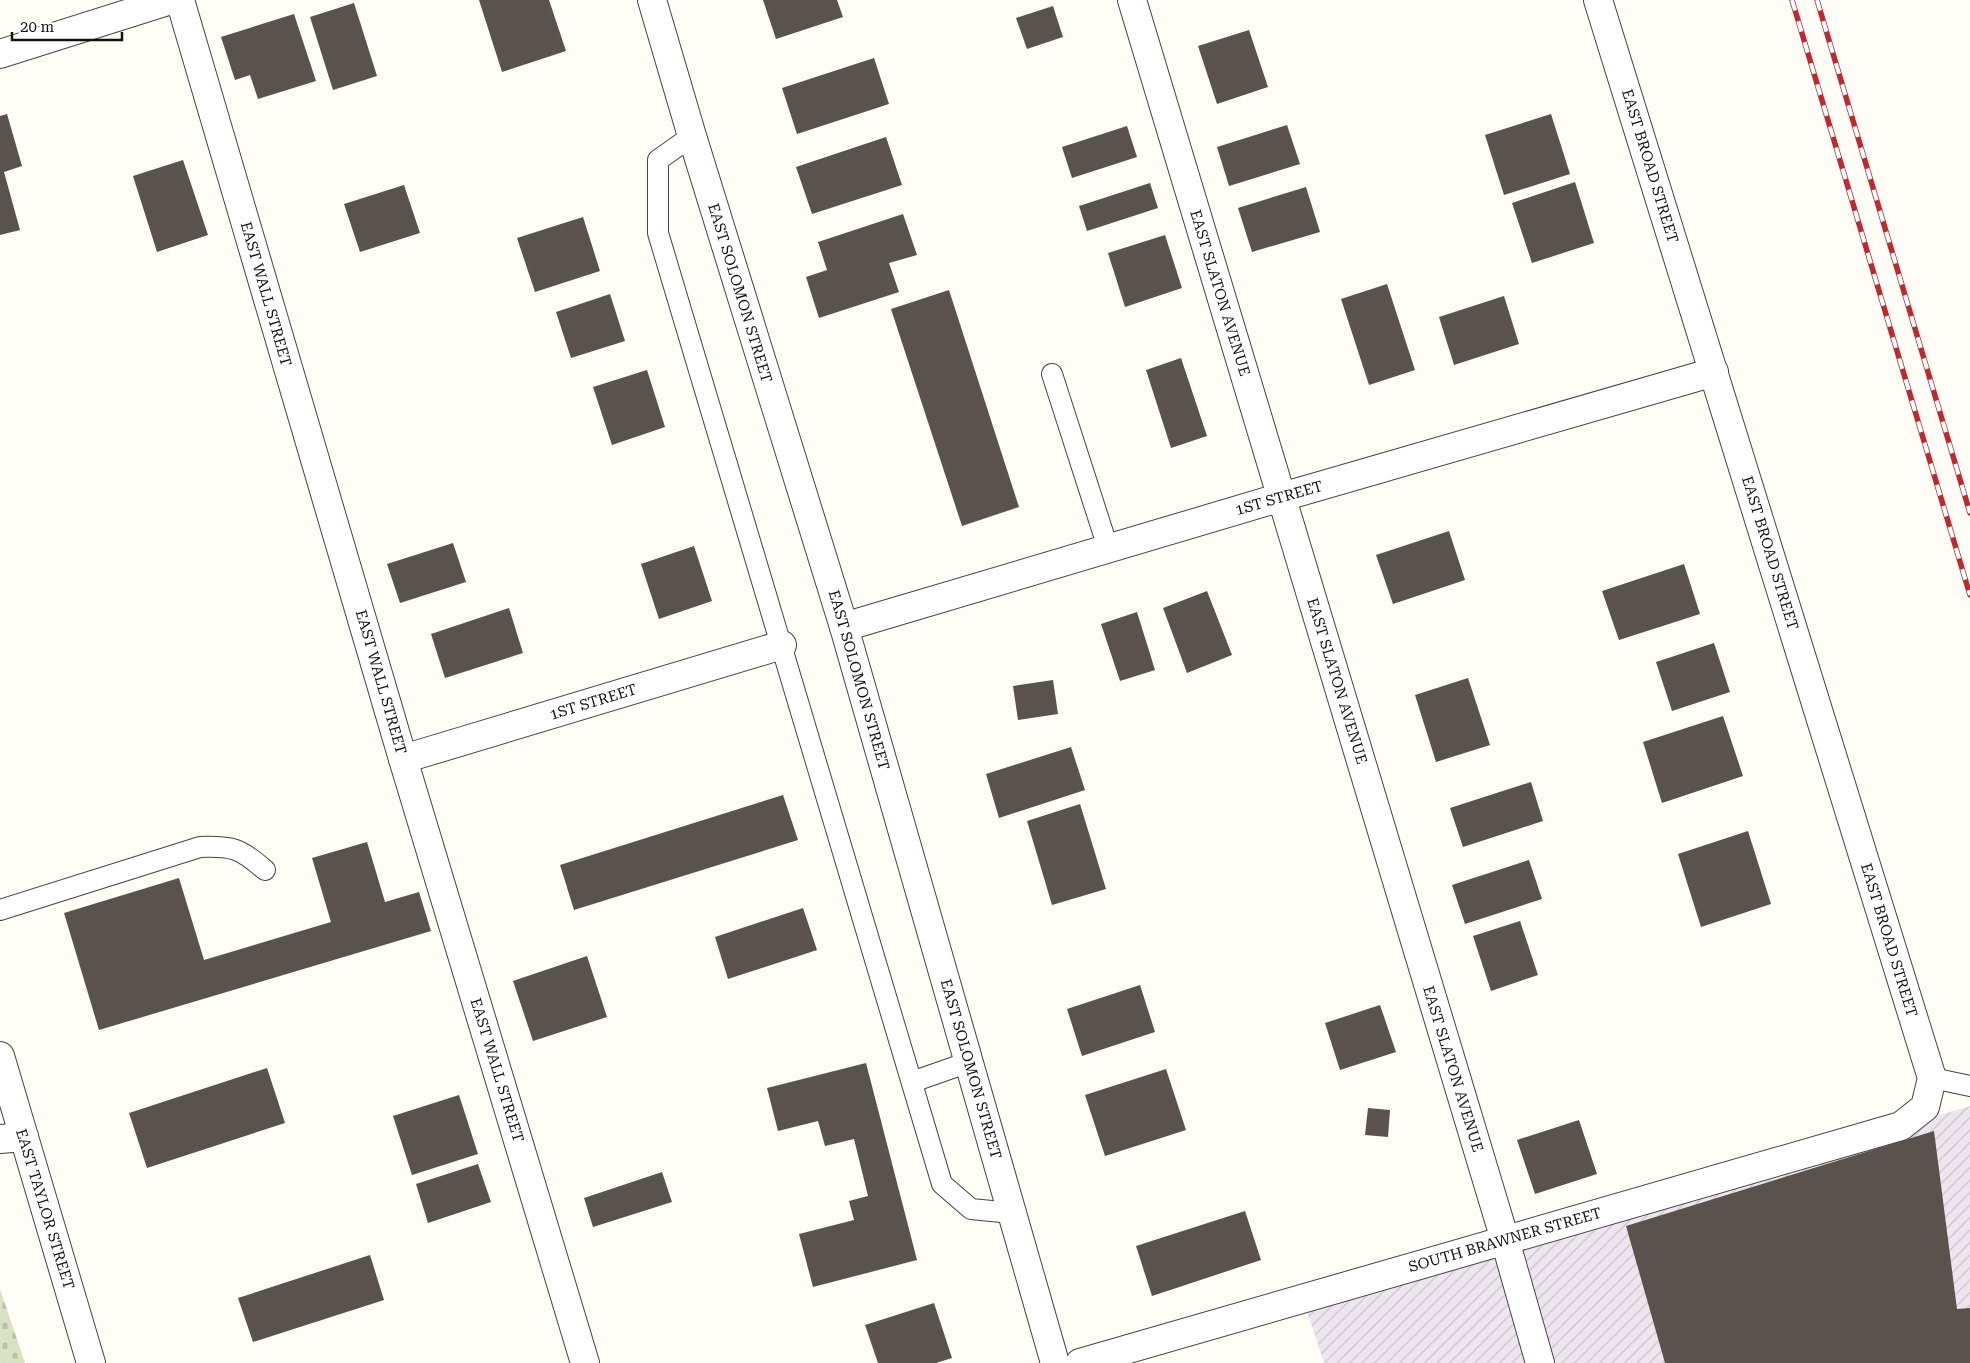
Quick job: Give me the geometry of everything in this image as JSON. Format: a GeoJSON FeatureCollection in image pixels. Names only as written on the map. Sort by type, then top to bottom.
{"type":"FeatureCollection","features":[{"type":"Feature","properties":{"kind":"street"},"geometry":{"type":"LineString","coordinates":[[0,54],[171,0]]}},
{"type":"Feature","properties":{"kind":"street","name":"EAST WALL STREET"},"geometry":{"type":"LineString","coordinates":[[180,0],[585,1363]]}},
{"type":"Feature","properties":{"kind":"street","name":"EAST SOLOMON STREET"},"geometry":{"type":"LineString","coordinates":[[652,0],[692,136],[844,627],[1055,1363]]}},
{"type":"Feature","properties":{"kind":"street","name":"EAST SLATON AVENUE"},"geometry":{"type":"LineString","coordinates":[[1132,0],[1540,1363]]}},
{"type":"Feature","properties":{"kind":"street","name":"EAST BROAD STREET"},"geometry":{"type":"LineString","coordinates":[[1598,0],[1932,1078]]}},
{"type":"Feature","properties":{"kind":"street","name":"1ST STREET"},"geometry":{"type":"LineString","coordinates":[[844,627],[1282,497],[1714,372]]}},
{"type":"Feature","properties":{"kind":"street","name":"1ST STREET"},"geometry":{"type":"LineString","coordinates":[[404,759],[782,646]]}},
{"type":"Feature","properties":{"kind":"street","name":"EAST TAYLOR STREET"},"geometry":{"type":"LineString","coordinates":[[0,1056],[12,1138],[91,1363]]}},
{"type":"Feature","properties":{"kind":"street","name":"SOUTH BRAWNER STREET"},"geometry":{"type":"LineString","coordinates":[[1080,1363],[1900,1126],[1925,1107],[1932,1078]]}},
{"type":"Feature","properties":{"kind":"lane"},"geometry":{"type":"LineString","coordinates":[[692,136],[658,160],[658,233],[942,1184],[970,1209],[1012,1213]]}},
{"type":"Feature","properties":{"kind":"lane"},"geometry":{"type":"LineString","coordinates":[[1052,374],[1108,548]]}},
{"type":"Feature","properties":{"kind":"lane"},"geometry":{"type":"LineString","coordinates":[[0,910],[200,848],[224,846],[246,854],[264,870]]}},
{"type":"Feature","properties":{"kind":"lane"},"geometry":{"type":"LineString","coordinates":[[912,1082],[970,1062]]}},
{"type":"Feature","properties":{"kind":"lane"},"geometry":{"type":"LineString","coordinates":[[1932,1078],[1970,1086]]}},
{"type":"Feature","properties":{"kind":"shaded area"},"geometry":{"type":"Polygon","coordinates":[[[1970,1106],[1970,1363],[1324,1363],[1305,1305],[1492,1251],[1970,1106]]]}},
{"type":"Feature","properties":{"kind":"green space"},"geometry":{"type":"Polygon","coordinates":[[[0,1289],[25,1363],[0,1363],[0,1289]]]}},
{"type":"Feature","properties":{"kind":"building"},"geometry":{"type":"Polygon","coordinates":[[[479,0],[549,0],[566,51],[502,72],[479,0]]]}},
{"type":"Feature","properties":{"kind":"building"},"geometry":{"type":"Polygon","coordinates":[[[763,0],[837,0],[843,17],[776,39],[763,0]]]}},
{"type":"Feature","properties":{"kind":"building"},"geometry":{"type":"Polygon","coordinates":[[[354,3],[377,76],[333,90],[310,17],[354,3]]]}},
{"type":"Feature","properties":{"kind":"building"},"geometry":{"type":"Polygon","coordinates":[[[1053,6],[1063,37],[1027,49],[1016,18],[1053,6]]]}},
{"type":"Feature","properties":{"kind":"building"},"geometry":{"type":"Polygon","coordinates":[[[294,14],[316,81],[258,99],[250,75],[235,80],[221,37],[294,14]]]}},
{"type":"Feature","properties":{"kind":"building"},"geometry":{"type":"Polygon","coordinates":[[[1249,30],[1268,87],[1217,104],[1198,46],[1249,30]]]}},
{"type":"Feature","properties":{"kind":"building"},"geometry":{"type":"Polygon","coordinates":[[[874,58],[889,104],[797,134],[782,88],[874,58]]]}},
{"type":"Feature","properties":{"kind":"building"},"geometry":{"type":"Polygon","coordinates":[[[7,114],[22,166],[4,172],[20,230],[0,235],[0,116],[7,114]]]}},
{"type":"Feature","properties":{"kind":"building"},"geometry":{"type":"Polygon","coordinates":[[[1551,114],[1570,174],[1504,195],[1485,135],[1551,114]]]}},
{"type":"Feature","properties":{"kind":"building"},"geometry":{"type":"Polygon","coordinates":[[[1287,125],[1300,164],[1229,186],[1217,147],[1287,125]]]}},
{"type":"Feature","properties":{"kind":"building"},"geometry":{"type":"Polygon","coordinates":[[[1127,126],[1137,157],[1072,178],[1062,147],[1127,126]]]}},
{"type":"Feature","properties":{"kind":"building"},"geometry":{"type":"Polygon","coordinates":[[[886,137],[902,185],[812,214],[796,167],[886,137]]]}},
{"type":"Feature","properties":{"kind":"building"},"geometry":{"type":"Polygon","coordinates":[[[183,160],[208,235],[157,252],[133,176],[183,160]]]}},
{"type":"Feature","properties":{"kind":"building"},"geometry":{"type":"Polygon","coordinates":[[[1575,182],[1594,243],[1532,263],[1512,203],[1575,182]]]}},
{"type":"Feature","properties":{"kind":"building"},"geometry":{"type":"Polygon","coordinates":[[[1150,183],[1158,208],[1087,231],[1079,206],[1150,183]]]}},
{"type":"Feature","properties":{"kind":"building"},"geometry":{"type":"Polygon","coordinates":[[[404,185],[420,233],[360,252],[344,204],[404,185]]]}},
{"type":"Feature","properties":{"kind":"building"},"geometry":{"type":"Polygon","coordinates":[[[1306,187],[1320,232],[1252,252],[1238,208],[1306,187]]]}},
{"type":"Feature","properties":{"kind":"building"},"geometry":{"type":"Polygon","coordinates":[[[903,214],[917,255],[889,263],[899,292],[819,318],[806,277],[827,270],[818,242],[903,214]]]}},
{"type":"Feature","properties":{"kind":"building"},"geometry":{"type":"Polygon","coordinates":[[[583,217],[600,271],[535,292],[517,238],[583,217]]]}},
{"type":"Feature","properties":{"kind":"building"},"geometry":{"type":"Polygon","coordinates":[[[1165,235],[1182,288],[1125,307],[1108,253],[1165,235]]]}},
{"type":"Feature","properties":{"kind":"building"},"geometry":{"type":"Polygon","coordinates":[[[1387,284],[1415,370],[1369,385],[1341,299],[1387,284]]]}},
{"type":"Feature","properties":{"kind":"building"},"geometry":{"type":"Polygon","coordinates":[[[949,290],[1019,507],[962,526],[891,309],[949,290]]]}},
{"type":"Feature","properties":{"kind":"building"},"geometry":{"type":"Polygon","coordinates":[[[610,294],[625,341],[571,358],[556,312],[610,294]]]}},
{"type":"Feature","properties":{"kind":"building"},"geometry":{"type":"Polygon","coordinates":[[[1504,296],[1519,344],[1454,365],[1439,317],[1504,296]]]}},
{"type":"Feature","properties":{"kind":"building"},"geometry":{"type":"Polygon","coordinates":[[[1181,358],[1207,436],[1171,448],[1146,370],[1181,358]]]}},
{"type":"Feature","properties":{"kind":"building"},"geometry":{"type":"Polygon","coordinates":[[[647,370],[665,427],[612,445],[593,387],[647,370]]]}},
{"type":"Feature","properties":{"kind":"building"},"geometry":{"type":"Polygon","coordinates":[[[1449,531],[1465,580],[1393,604],[1376,555],[1449,531]]]}},
{"type":"Feature","properties":{"kind":"building"},"geometry":{"type":"Polygon","coordinates":[[[453,543],[466,582],[400,603],[387,564],[453,543]]]}},
{"type":"Feature","properties":{"kind":"building"},"geometry":{"type":"Polygon","coordinates":[[[694,546],[712,601],[659,619],[641,564],[694,546]]]}},
{"type":"Feature","properties":{"kind":"building"},"geometry":{"type":"Polygon","coordinates":[[[1684,564],[1700,614],[1619,640],[1602,591],[1684,564]]]}},
{"type":"Feature","properties":{"kind":"building"},"geometry":{"type":"Polygon","coordinates":[[[1207,591],[1232,655],[1187,673],[1163,608],[1207,591]]]}},
{"type":"Feature","properties":{"kind":"building"},"geometry":{"type":"Polygon","coordinates":[[[509,608],[523,653],[445,678],[431,634],[509,608]]]}},
{"type":"Feature","properties":{"kind":"building"},"geometry":{"type":"Polygon","coordinates":[[[1137,612],[1155,670],[1120,681],[1101,624],[1137,612]]]}},
{"type":"Feature","properties":{"kind":"building"},"geometry":{"type":"Polygon","coordinates":[[[1714,643],[1730,692],[1672,711],[1656,662],[1714,643]]]}},
{"type":"Feature","properties":{"kind":"building"},"geometry":{"type":"Polygon","coordinates":[[[1468,678],[1490,745],[1436,762],[1415,695],[1468,678]]]}},
{"type":"Feature","properties":{"kind":"building"},"geometry":{"type":"Polygon","coordinates":[[[1053,680],[1058,714],[1018,720],[1013,686],[1053,680]]]}},
{"type":"Feature","properties":{"kind":"building"},"geometry":{"type":"Polygon","coordinates":[[[1723,716],[1743,776],[1662,803],[1643,742],[1723,716]]]}},
{"type":"Feature","properties":{"kind":"building"},"geometry":{"type":"Polygon","coordinates":[[[1071,747],[1085,790],[999,818],[986,774],[1071,747]]]}},
{"type":"Feature","properties":{"kind":"building"},"geometry":{"type":"Polygon","coordinates":[[[1531,782],[1543,821],[1463,847],[1450,808],[1531,782]]]}},
{"type":"Feature","properties":{"kind":"building"},"geometry":{"type":"Polygon","coordinates":[[[783,795],[798,840],[574,910],[560,865],[783,795]]]}},
{"type":"Feature","properties":{"kind":"building"},"geometry":{"type":"Polygon","coordinates":[[[1080,804],[1106,889],[1052,905],[1027,821],[1080,804]]]}},
{"type":"Feature","properties":{"kind":"building"},"geometry":{"type":"Polygon","coordinates":[[[1748,831],[1771,904],[1701,927],[1678,854],[1748,831]]]}},
{"type":"Feature","properties":{"kind":"building"},"geometry":{"type":"Polygon","coordinates":[[[367,842],[385,902],[419,892],[431,931],[99,1030],[64,913],[179,878],[204,960],[331,922],[312,858],[367,842]]]}},
{"type":"Feature","properties":{"kind":"building"},"geometry":{"type":"Polygon","coordinates":[[[1529,860],[1542,899],[1465,924],[1452,885],[1529,860]]]}},
{"type":"Feature","properties":{"kind":"building"},"geometry":{"type":"Polygon","coordinates":[[[803,908],[817,950],[728,979],[715,937],[803,908]]]}},
{"type":"Feature","properties":{"kind":"building"},"geometry":{"type":"Polygon","coordinates":[[[1520,921],[1538,975],[1491,991],[1473,936],[1520,921]]]}},
{"type":"Feature","properties":{"kind":"building"},"geometry":{"type":"Polygon","coordinates":[[[587,956],[607,1017],[533,1041],[513,981],[587,956]]]}},
{"type":"Feature","properties":{"kind":"building"},"geometry":{"type":"Polygon","coordinates":[[[1140,985],[1155,1032],[1082,1056],[1067,1009],[1140,985]]]}},
{"type":"Feature","properties":{"kind":"building"},"geometry":{"type":"Polygon","coordinates":[[[1380,1005],[1396,1052],[1340,1070],[1325,1023],[1380,1005]]]}},
{"type":"Feature","properties":{"kind":"building"},"geometry":{"type":"Polygon","coordinates":[[[866,1063],[917,1260],[813,1287],[799,1234],[854,1220],[849,1201],[868,1196],[854,1139],[825,1146],[818,1121],[778,1131],[767,1088],[866,1063]]]}},
{"type":"Feature","properties":{"kind":"building"},"geometry":{"type":"Polygon","coordinates":[[[267,1068],[285,1123],[147,1168],[129,1113],[267,1068]]]}},
{"type":"Feature","properties":{"kind":"building"},"geometry":{"type":"Polygon","coordinates":[[[1166,1069],[1186,1130],[1105,1156],[1085,1095],[1166,1069]]]}},
{"type":"Feature","properties":{"kind":"building"},"geometry":{"type":"Polygon","coordinates":[[[459,1095],[478,1154],[412,1175],[393,1116],[459,1095]]]}},
{"type":"Feature","properties":{"kind":"building"},"geometry":{"type":"Polygon","coordinates":[[[1368,1108],[1390,1110],[1388,1137],[1365,1135],[1368,1108]]]}},
{"type":"Feature","properties":{"kind":"building"},"geometry":{"type":"Polygon","coordinates":[[[1579,1120],[1597,1174],[1535,1194],[1517,1140],[1579,1120]]]}},
{"type":"Feature","properties":{"kind":"building"},"geometry":{"type":"Polygon","coordinates":[[[1934,1131],[1957,1309],[1970,1308],[1970,1363],[1665,1363],[1626,1226],[1934,1131]]]}},
{"type":"Feature","properties":{"kind":"building"},"geometry":{"type":"Polygon","coordinates":[[[478,1164],[491,1202],[428,1223],[416,1184],[478,1164]]]}},
{"type":"Feature","properties":{"kind":"building"},"geometry":{"type":"Polygon","coordinates":[[[662,1172],[672,1202],[593,1227],[584,1198],[662,1172]]]}},
{"type":"Feature","properties":{"kind":"building"},"geometry":{"type":"Polygon","coordinates":[[[1245,1211],[1261,1260],[1152,1296],[1136,1246],[1245,1211]]]}},
{"type":"Feature","properties":{"kind":"building"},"geometry":{"type":"Polygon","coordinates":[[[370,1255],[384,1300],[253,1342],[238,1298],[370,1255]]]}},
{"type":"Feature","properties":{"kind":"building"},"geometry":{"type":"Polygon","coordinates":[[[934,1303],[952,1358],[936,1363],[878,1363],[865,1325],[934,1303]]]}},
{"type":"Feature","properties":{"kind":"railway"},"geometry":{"type":"LineString","coordinates":[[1792,0],[1970,595]]}},
{"type":"Feature","properties":{"kind":"railway"},"geometry":{"type":"LineString","coordinates":[[1817,0],[1970,513]]}}]}
